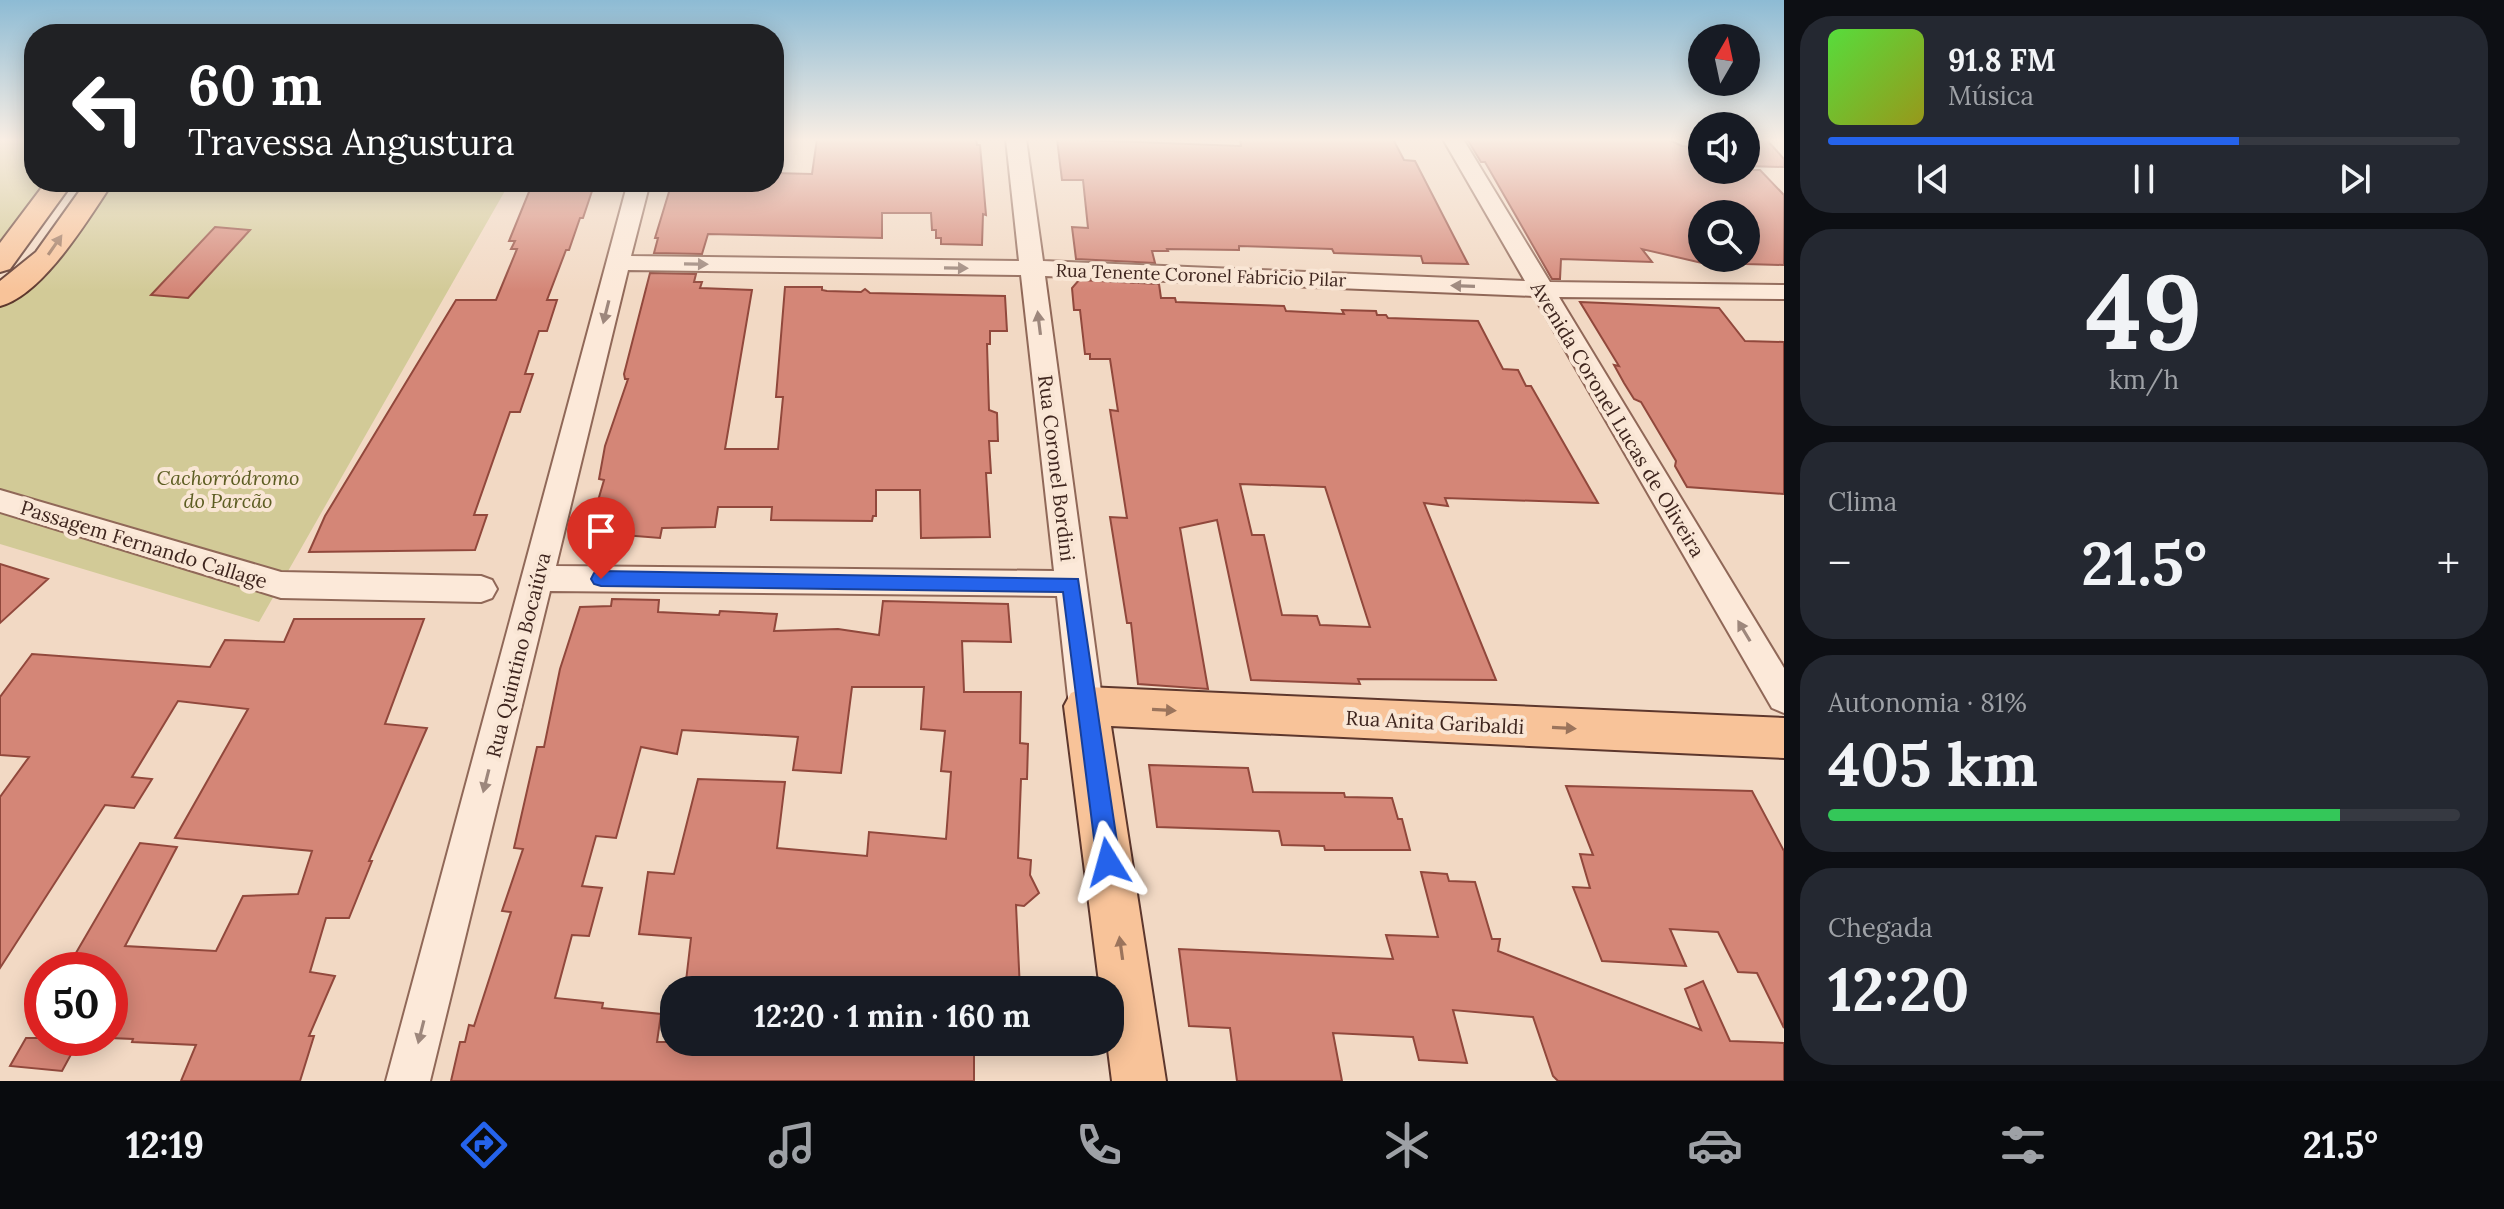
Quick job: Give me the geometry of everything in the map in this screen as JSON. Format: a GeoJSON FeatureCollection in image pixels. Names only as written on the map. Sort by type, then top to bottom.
{"type":"FeatureCollection","features":[{"type":"Feature","properties":{"kind":"main road"},"geometry":{"type":"LineString","coordinates":[[0,263],[53,192]]}},
{"type":"Feature","properties":{"kind":"main road"},"geometry":{"type":"LineString","coordinates":[[0,297],[46,258],[93,192]]}},
{"type":"Feature","properties":{"kind":"main road","name":"Rua Anita Garibaldi"},"geometry":{"type":"LineString","coordinates":[[1086,706],[1784,738]]}},
{"type":"Feature","properties":{"kind":"main road","name":"Rua Coronel Bordini"},"geometry":{"type":"LineString","coordinates":[[1086,706],[1139,1081]]}},
{"type":"Feature","properties":{"kind":"street","name":"Rua Coronel Bordini"},"geometry":{"type":"LineString","coordinates":[[1022,189],[1086,706]]}},
{"type":"Feature","properties":{"kind":"street","name":"Avenida Coronel Lucas de Oliveira"},"geometry":{"type":"LineString","coordinates":[[1483,189],[1784,698]]}},
{"type":"Feature","properties":{"kind":"street","name":"Rua Quintino Bocaiúva"},"geometry":{"type":"LineString","coordinates":[[408,1081],[636,192]]}},
{"type":"Feature","properties":{"kind":"street","name":"Rua Tenente Coronel Fabricio Pilar"},"geometry":{"type":"LineString","coordinates":[[618,263],[1032,268],[1541,289],[1784,292]]}},
{"type":"Feature","properties":{"kind":"street","name":"Passagem Fernando Callage"},"geometry":{"type":"LineString","coordinates":[[0,501],[281,585],[481,589]]}},
{"type":"Feature","properties":{"kind":"street"},"geometry":{"type":"LineString","coordinates":[[538,578],[1071,584]]}},
{"type":"Feature","properties":{"kind":"green space"},"geometry":{"type":"Polygon","coordinates":[[[0,189],[41,192],[0,246],[0,189]]]}},
{"type":"Feature","properties":{"kind":"green space","name":"Cachorródromo do Parcão"},"geometry":{"type":"Polygon","coordinates":[[[103,192],[504,192],[259,622],[0,544],[0,308],[59,256],[103,192]]]}},
{"type":"Feature","properties":{"kind":"building"},"geometry":{"type":"Polygon","coordinates":[[[984,189],[986,215],[983,214],[982,245],[941,244],[941,238],[936,238],[936,230],[932,230],[931,213],[882,213],[882,238],[708,234],[702,254],[654,253],[658,238],[655,238],[669,192],[984,189]]]}},
{"type":"Feature","properties":{"kind":"building"},"geometry":{"type":"Polygon","coordinates":[[[1084,189],[1430,189],[1468,264],[1423,263],[1421,256],[1334,253],[1332,249],[1239,246],[1239,250],[1152,251],[1155,263],[1076,259],[1072,227],[1088,228],[1084,189]]]}},
{"type":"Feature","properties":{"kind":"building"},"geometry":{"type":"Polygon","coordinates":[[[1501,189],[1779,189],[1784,195],[1784,265],[1760,264],[1760,200],[1688,200],[1688,260],[1642,249],[1652,262],[1561,259],[1560,279],[1552,279],[1501,189]]]}},
{"type":"Feature","properties":{"kind":"building"},"geometry":{"type":"Polygon","coordinates":[[[529,192],[592,192],[547,300],[557,300],[547,331],[539,331],[525,374],[533,374],[520,412],[510,412],[474,515],[487,515],[475,550],[309,552],[325,516],[456,300],[496,300],[517,249],[511,249],[515,241],[509,241],[529,192]]]}},
{"type":"Feature","properties":{"kind":"building"},"geometry":{"type":"Polygon","coordinates":[[[215,227],[250,230],[188,298],[151,295],[215,227]]]}},
{"type":"Feature","properties":{"kind":"building"},"geometry":{"type":"Polygon","coordinates":[[[650,273],[696,274],[694,282],[702,282],[700,288],[752,290],[725,449],[778,449],[783,397],[776,397],[785,287],[822,287],[827,291],[861,292],[865,289],[870,293],[1005,296],[1007,331],[990,331],[990,344],[987,344],[989,410],[997,413],[998,441],[989,441],[991,473],[986,473],[990,537],[921,538],[920,490],[876,490],[876,516],[872,521],[771,520],[772,507],[718,507],[715,527],[662,528],[660,538],[599,533],[603,518],[593,518],[604,480],[599,479],[605,446],[628,379],[624,374],[650,273]]]}},
{"type":"Feature","properties":{"kind":"building"},"geometry":{"type":"Polygon","coordinates":[[[1079,280],[1159,284],[1161,298],[1175,298],[1176,302],[1284,306],[1286,311],[1344,314],[1342,310],[1376,311],[1377,315],[1388,318],[1478,321],[1503,369],[1518,370],[1526,386],[1531,386],[1598,503],[1445,498],[1448,506],[1424,503],[1496,680],[1358,679],[1360,684],[1251,680],[1217,520],[1180,528],[1208,689],[1138,684],[1131,623],[1127,623],[1110,517],[1127,518],[1110,410],[1118,411],[1110,359],[1090,359],[1090,354],[1085,354],[1080,310],[1074,310],[1072,288],[1079,280]],[[1240,484],[1252,535],[1264,535],[1282,615],[1317,616],[1320,625],[1370,627],[1325,487],[1240,484]]]}},
{"type":"Feature","properties":{"kind":"building"},"geometry":{"type":"Polygon","coordinates":[[[1580,302],[1719,308],[1745,341],[1784,342],[1784,494],[1687,487],[1675,466],[1676,461],[1641,402],[1634,399],[1624,383],[1614,365],[1619,366],[1580,302]]]}},
{"type":"Feature","properties":{"kind":"building"},"geometry":{"type":"Polygon","coordinates":[[[0,564],[48,579],[0,623],[0,564]]]}},
{"type":"Feature","properties":{"kind":"building"},"geometry":{"type":"Polygon","coordinates":[[[612,599],[659,600],[658,612],[777,614],[774,631],[838,629],[879,635],[883,601],[1008,604],[1011,642],[962,641],[964,692],[1021,692],[1020,743],[1028,744],[1027,779],[1021,779],[1018,858],[1031,860],[1030,875],[1039,893],[1024,906],[1016,905],[1019,976],[687,976],[691,938],[639,934],[648,872],[674,874],[698,779],[785,782],[777,848],[867,856],[869,832],[946,839],[951,772],[941,771],[945,731],[921,729],[924,687],[852,687],[841,773],[793,770],[798,737],[682,730],[677,754],[641,747],[616,838],[596,836],[582,886],[602,888],[589,936],[572,935],[555,998],[603,1003],[602,1008],[660,1014],[657,1042],[660,1042],[660,1056],[974,1056],[974,1081],[451,1081],[460,1042],[465,1042],[469,1025],[474,1026],[511,912],[502,911],[523,849],[514,848],[537,747],[544,747],[560,669],[580,607],[611,606],[612,599]]]}},
{"type":"Feature","properties":{"kind":"building"},"geometry":{"type":"Polygon","coordinates":[[[294,619],[424,619],[385,724],[427,728],[369,861],[372,861],[349,918],[326,918],[310,972],[335,976],[309,1036],[314,1036],[300,1081],[181,1081],[196,1045],[132,1042],[133,1039],[128,1039],[128,952],[76,952],[140,843],[177,847],[125,946],[216,951],[243,896],[298,894],[312,851],[175,838],[248,709],[178,701],[132,777],[152,779],[134,808],[105,805],[0,968],[0,797],[29,757],[0,755],[0,697],[32,654],[210,667],[225,640],[284,642],[294,619]]]}},
{"type":"Feature","properties":{"kind":"building"},"geometry":{"type":"Polygon","coordinates":[[[1149,765],[1248,768],[1253,792],[1344,793],[1345,797],[1392,798],[1398,819],[1402,819],[1410,850],[1325,850],[1324,846],[1282,845],[1279,831],[1157,827],[1149,765]]]}},
{"type":"Feature","properties":{"kind":"building"},"geometry":{"type":"Polygon","coordinates":[[[1566,786],[1752,791],[1784,851],[1784,1028],[1757,973],[1738,972],[1718,932],[1670,929],[1686,966],[1602,961],[1573,887],[1590,888],[1580,854],[1593,855],[1566,786]]]}},
{"type":"Feature","properties":{"kind":"building"},"geometry":{"type":"Polygon","coordinates":[[[1421,872],[1447,874],[1449,881],[1475,882],[1492,939],[1500,939],[1498,951],[1701,1030],[1685,989],[1703,981],[1730,1041],[1784,1043],[1784,1081],[1558,1081],[1553,1076],[1533,1017],[1453,1010],[1467,1063],[1419,1060],[1413,1037],[1333,1033],[1342,1081],[1237,1081],[1230,1028],[1189,1026],[1179,949],[1393,959],[1386,935],[1438,937],[1421,872]]]}},
{"type":"Feature","properties":{"kind":"building"},"geometry":{"type":"Polygon","coordinates":[[[24,1042],[24,1056],[70,1056],[62,1071],[10,1066],[24,1042]]]}},
{"type":"Feature","properties":{"kind":"route"},"geometry":{"type":"LineString","coordinates":[[601,579],[1071,584],[1108,862]]}}]}
